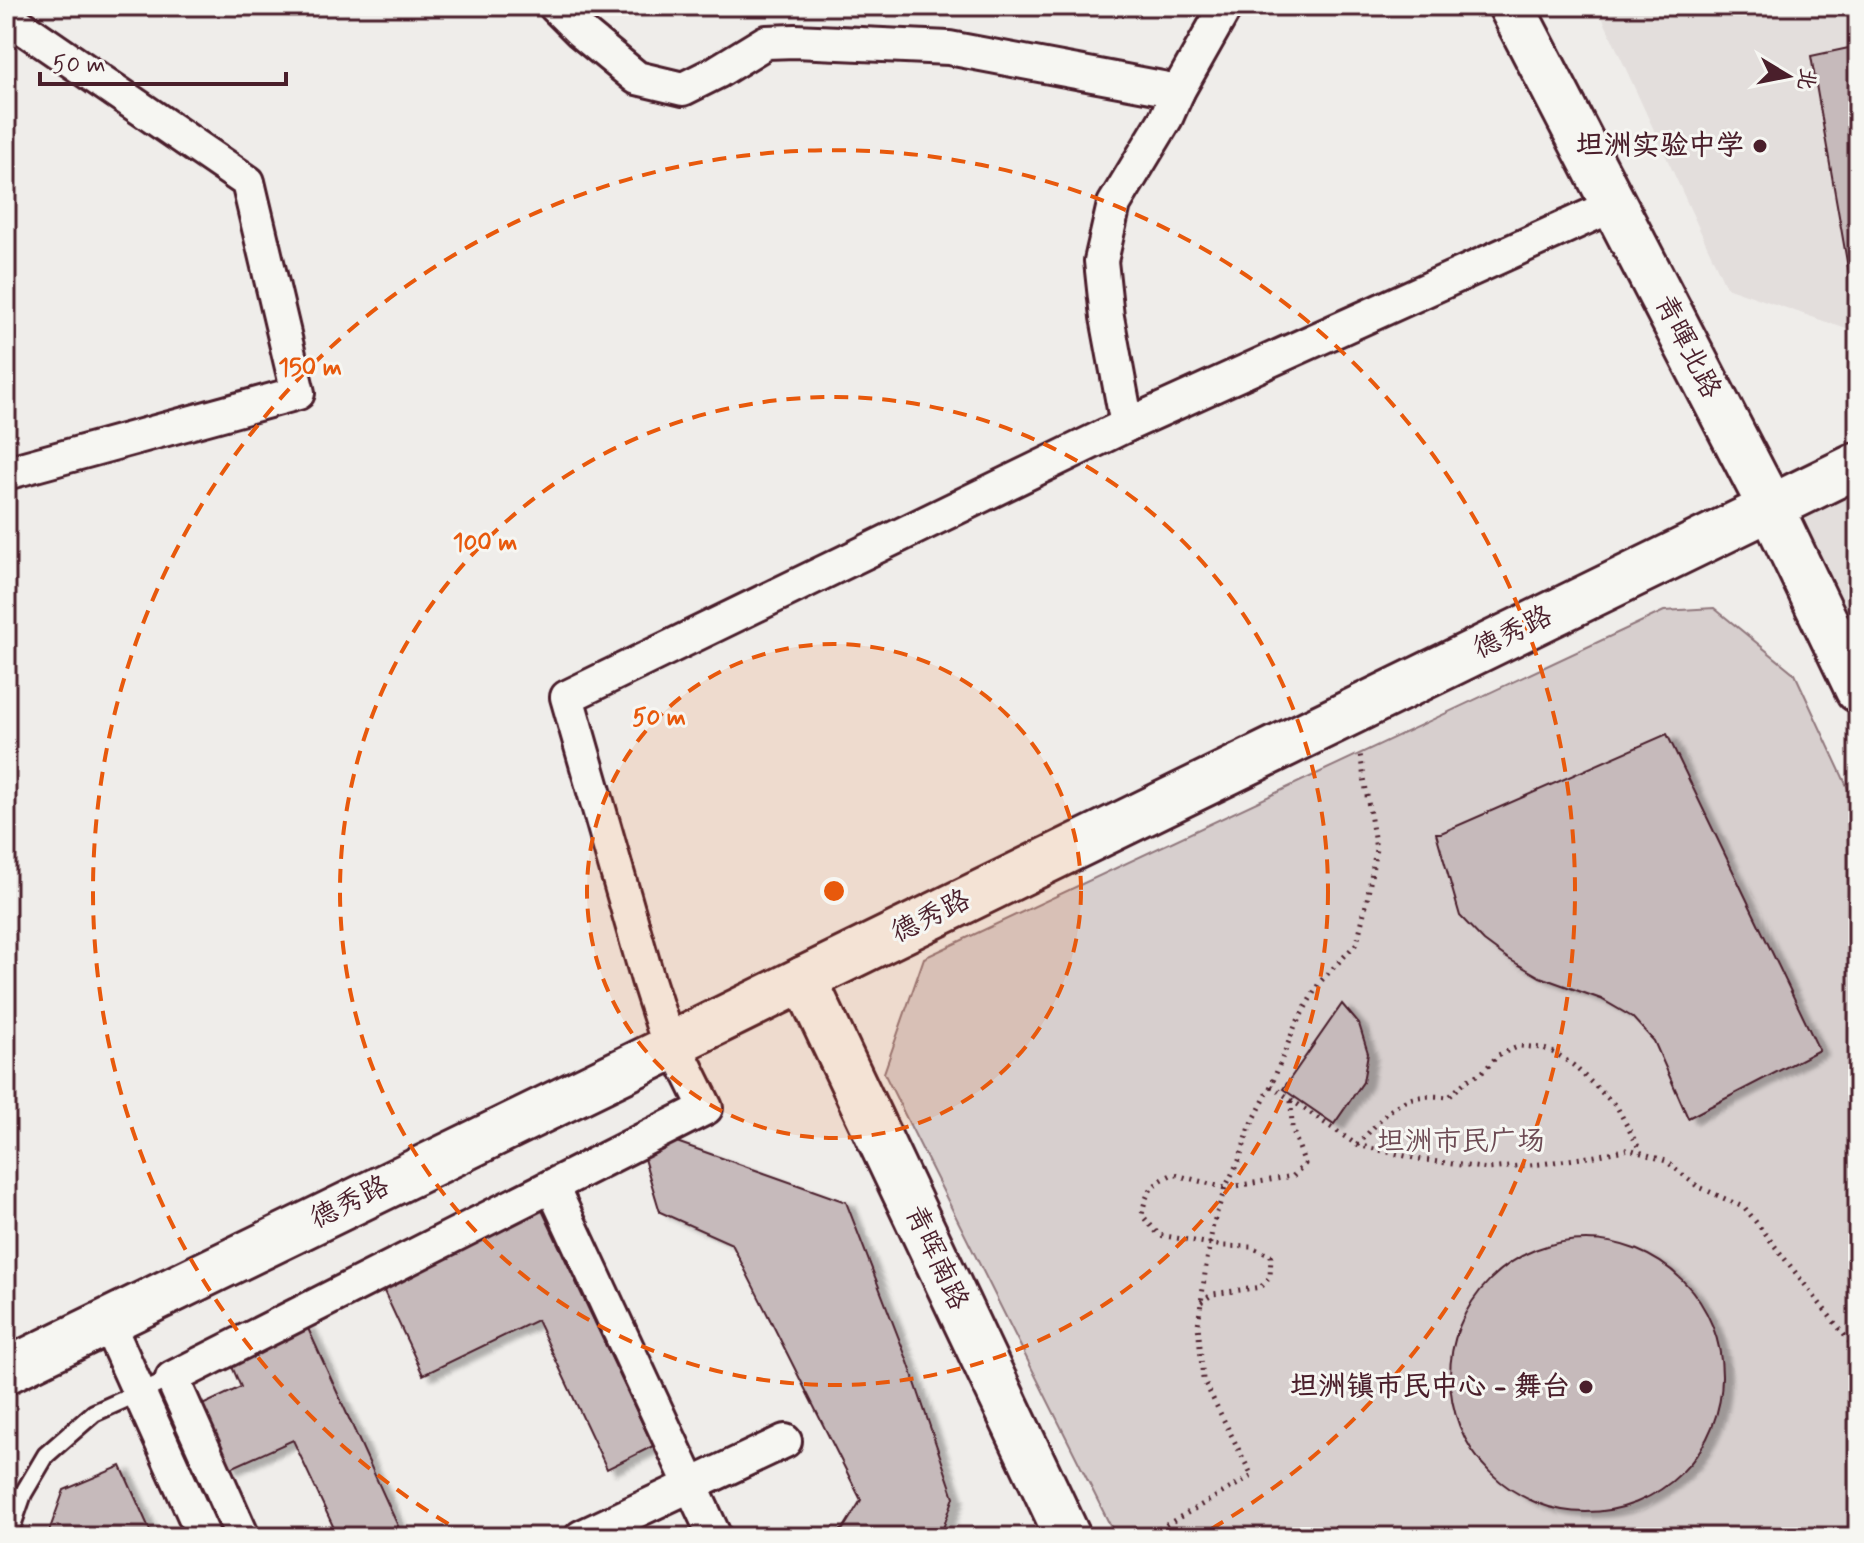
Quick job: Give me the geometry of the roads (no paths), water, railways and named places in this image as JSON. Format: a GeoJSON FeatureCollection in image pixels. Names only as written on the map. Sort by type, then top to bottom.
{"type":"FeatureCollection","features":[{"type":"Feature","properties":{"kind":"street"},"geometry":{"type":"LineString","coordinates":[[555,6],[637,78],[683,89],[766,42],[795,41],[949,48],[1178,91]]}},
{"type":"Feature","properties":{"kind":"street"},"geometry":{"type":"LineString","coordinates":[[1127,425],[1107,317],[1101,261],[1114,204],[1159,132],[1178,91],[1226,6]]}},
{"type":"Feature","properties":{"kind":"street","name":"青暉北路"},"geometry":{"type":"LineString","coordinates":[[1511,6],[1771,508],[1858,690]]}},
{"type":"Feature","properties":{"kind":"street"},"geometry":{"type":"LineString","coordinates":[[6,16],[248,182],[298,393],[6,473]]}},
{"type":"Feature","properties":{"kind":"street"},"geometry":{"type":"LineString","coordinates":[[243,1537],[172,1378],[706,1108],[672,1045],[644,965],[567,697],[1127,425],[1614,205]]}},
{"type":"Feature","properties":{"kind":"street","name":"德秀路"},"geometry":{"type":"LineString","coordinates":[[6,1371],[1858,465]]}},
{"type":"Feature","properties":{"kind":"street","name":"青晖南路"},"geometry":{"type":"LineString","coordinates":[[804,979],[1068,1537]]}},
{"type":"Feature","properties":{"kind":"street"},"geometry":{"type":"LineString","coordinates":[[552,1186],[715,1537]]}},
{"type":"Feature","properties":{"kind":"street"},"geometry":{"type":"LineString","coordinates":[[107,1321],[204,1537]]}},
{"type":"Feature","properties":{"kind":"street"},"geometry":{"type":"LineString","coordinates":[[581,1537],[785,1441]]}},
{"type":"Feature","properties":{"kind":"lane"},"geometry":{"type":"LineString","coordinates":[[8,1537],[23,1494],[46,1455],[94,1413],[172,1378]]}},
{"type":"Feature","properties":{"kind":"place","name":"坦洲实验中学"},"geometry":{"type":"Point","coordinates":[1760,146]}},
{"type":"Feature","properties":{"kind":"place","name":"坦洲镇市民中心 - 舞台"},"geometry":{"type":"Point","coordinates":[1586,1387]}},
{"type":"Feature","properties":{"kind":"park label","name":"坦洲市民广场"},"geometry":{"type":"Point","coordinates":[1461,1142]}}]}
